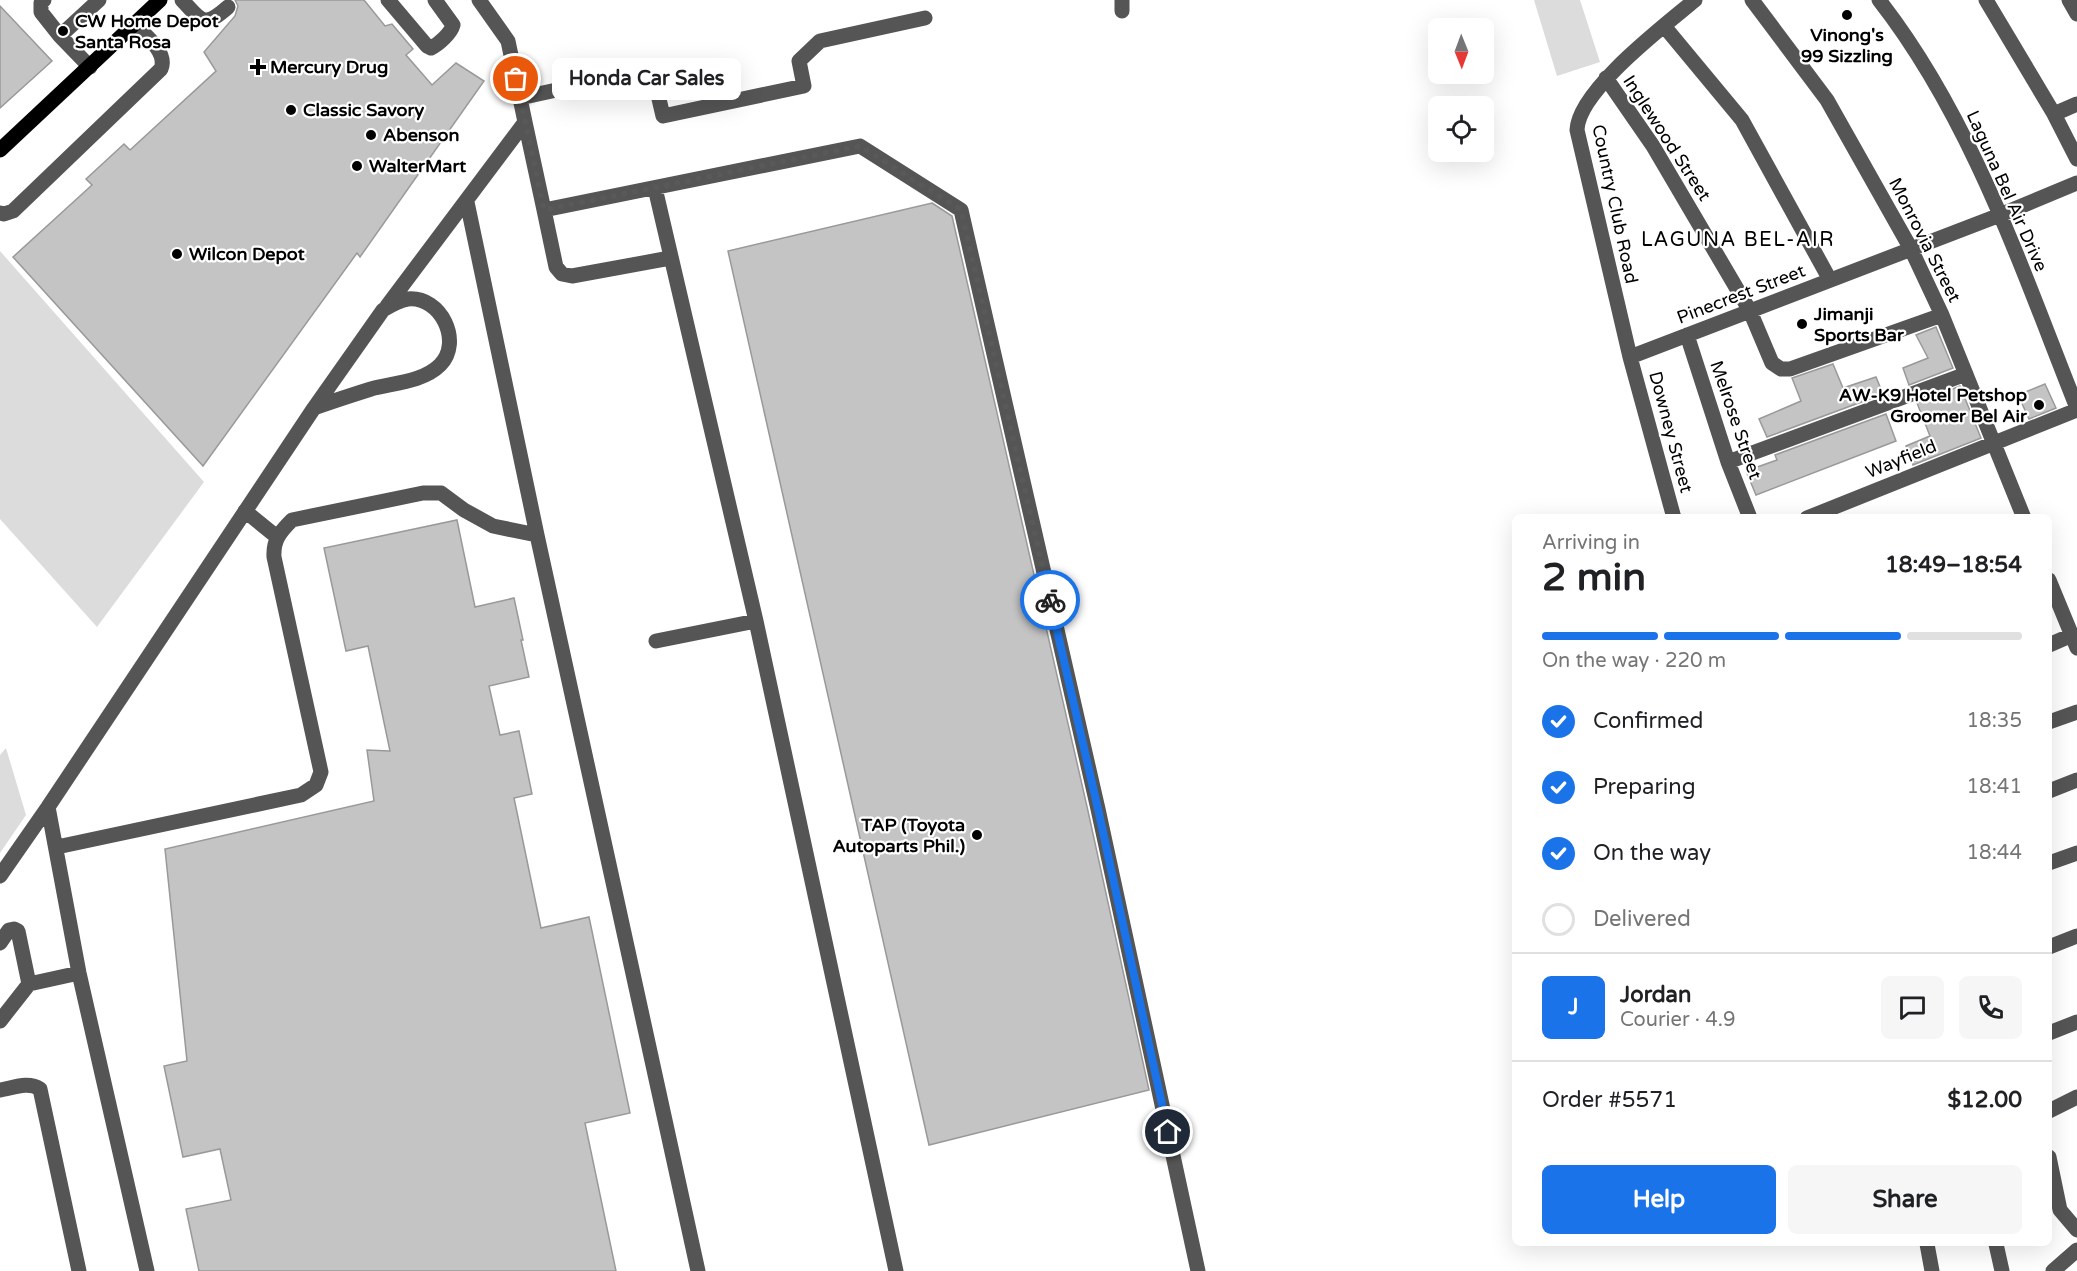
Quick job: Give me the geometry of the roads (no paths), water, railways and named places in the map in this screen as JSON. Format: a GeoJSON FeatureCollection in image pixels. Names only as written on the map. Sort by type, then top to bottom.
{"type":"FeatureCollection","features":[{"type":"Feature","properties":{"kind":"main road"},"geometry":{"type":"LineString","coordinates":[[0,150],[160,0]]}},
{"type":"Feature","properties":{"kind":"street"},"geometry":{"type":"LineString","coordinates":[[44,0],[41,3],[41,12],[90,67]]}},
{"type":"Feature","properties":{"kind":"street"},"geometry":{"type":"LineString","coordinates":[[60,36],[99,0]]}},
{"type":"Feature","properties":{"kind":"street"},"geometry":{"type":"LineString","coordinates":[[182,0],[200,19],[207,21],[214,20],[228,7]]}},
{"type":"Feature","properties":{"kind":"street"},"geometry":{"type":"LineString","coordinates":[[388,0],[431,48],[436,46],[453,25],[435,0]]}},
{"type":"Feature","properties":{"kind":"street"},"geometry":{"type":"LineString","coordinates":[[479,0],[508,41],[556,267],[562,274],[572,276],[670,258]]}},
{"type":"Feature","properties":{"kind":"street","name":"Country Club Road"},"geometry":{"type":"LineString","coordinates":[[1630,357],[1576,130],[1577,120],[1581,110],[1606,78],[1695,0]]}},
{"type":"Feature","properties":{"kind":"street","name":"Monrovia Street"},"geometry":{"type":"LineString","coordinates":[[1752,0],[1827,100],[1911,249],[1942,315],[2020,514]]}},
{"type":"Feature","properties":{"kind":"street","name":"Laguna Bel Air Drive"},"geometry":{"type":"LineString","coordinates":[[1879,0],[1901,28],[1948,106],[2000,215],[2077,409]]}},
{"type":"Feature","properties":{"kind":"street"},"geometry":{"type":"LineString","coordinates":[[1986,0],[2054,114],[2077,159]]}},
{"type":"Feature","properties":{"kind":"street"},"geometry":{"type":"LineString","coordinates":[[2069,0],[2077,14]]}},
{"type":"Feature","properties":{"kind":"street"},"geometry":{"type":"LineString","coordinates":[[520,98],[652,69],[663,116],[804,86],[798,61],[820,41],[925,18]]}},
{"type":"Feature","properties":{"kind":"street"},"geometry":{"type":"LineString","coordinates":[[0,213],[13,211],[161,69],[164,63],[162,55],[134,24]]}},
{"type":"Feature","properties":{"kind":"street"},"geometry":{"type":"LineString","coordinates":[[1664,26],[1742,120],[1830,280]]}},
{"type":"Feature","properties":{"kind":"street","name":"Inglewood Street"},"geometry":{"type":"LineString","coordinates":[[1606,78],[1653,146],[1750,311],[1772,363],[1781,369],[1790,369],[1942,315]]}},
{"type":"Feature","properties":{"kind":"street"},"geometry":{"type":"LineString","coordinates":[[2054,114],[2077,104]]}},
{"type":"Feature","properties":{"kind":"street"},"geometry":{"type":"LineString","coordinates":[[0,876],[314,408],[383,310],[467,202],[525,122]]}},
{"type":"Feature","properties":{"kind":"street"},"geometry":{"type":"LineString","coordinates":[[544,210],[860,146],[961,210],[1095,798],[1198,1271]]}},
{"type":"Feature","properties":{"kind":"street","name":"Pinecrest Street"},"geometry":{"type":"LineString","coordinates":[[1630,357],[2000,215],[2077,183]]}},
{"type":"Feature","properties":{"kind":"street"},"geometry":{"type":"LineString","coordinates":[[655,188],[756,621],[896,1271]]}},
{"type":"Feature","properties":{"kind":"street"},"geometry":{"type":"LineString","coordinates":[[467,202],[537,535],[698,1271]]}},
{"type":"Feature","properties":{"kind":"street"},"geometry":{"type":"LineString","coordinates":[[314,408],[343,397],[417,379],[440,366],[447,354],[448,327],[440,314],[427,302],[410,299],[396,302],[383,310]]}},
{"type":"Feature","properties":{"kind":"street","name":"Melrose Street"},"geometry":{"type":"LineString","coordinates":[[1688,335],[1728,462],[1748,514]]}},
{"type":"Feature","properties":{"kind":"street","name":"Downey Street"},"geometry":{"type":"LineString","coordinates":[[1630,357],[1673,514]]}},
{"type":"Feature","properties":{"kind":"street"},"geometry":{"type":"LineString","coordinates":[[1728,462],[1966,374]]}},
{"type":"Feature","properties":{"kind":"street","name":"Wayfield"},"geometry":{"type":"LineString","coordinates":[[1817,514],[2077,409]]}},
{"type":"Feature","properties":{"kind":"street"},"geometry":{"type":"LineString","coordinates":[[57,847],[301,795],[316,785],[321,772],[274,557],[273,543],[292,520],[423,493],[441,492],[464,510],[493,526],[537,535]]}},
{"type":"Feature","properties":{"kind":"street"},"geometry":{"type":"LineString","coordinates":[[245,511],[277,537]]}},
{"type":"Feature","properties":{"kind":"street"},"geometry":{"type":"LineString","coordinates":[[2052,587],[2075,642],[2052,645]]}},
{"type":"Feature","properties":{"kind":"street"},"geometry":{"type":"LineString","coordinates":[[656,641],[756,621]]}},
{"type":"Feature","properties":{"kind":"street"},"geometry":{"type":"LineString","coordinates":[[2052,721],[2077,712]]}},
{"type":"Feature","properties":{"kind":"street"},"geometry":{"type":"LineString","coordinates":[[2052,790],[2077,780]]}},
{"type":"Feature","properties":{"kind":"street"},"geometry":{"type":"LineString","coordinates":[[48,807],[79,973],[147,1271]]}},
{"type":"Feature","properties":{"kind":"street"},"geometry":{"type":"LineString","coordinates":[[2052,862],[2077,853]]}},
{"type":"Feature","properties":{"kind":"street"},"geometry":{"type":"LineString","coordinates":[[0,944],[9,930],[18,931],[29,984]]}},
{"type":"Feature","properties":{"kind":"street"},"geometry":{"type":"LineString","coordinates":[[2052,946],[2077,936]]}},
{"type":"Feature","properties":{"kind":"street"},"geometry":{"type":"LineString","coordinates":[[0,1021],[29,984],[79,973]]}},
{"type":"Feature","properties":{"kind":"street"},"geometry":{"type":"LineString","coordinates":[[2052,1032],[2077,1022]]}},
{"type":"Feature","properties":{"kind":"street"},"geometry":{"type":"LineString","coordinates":[[0,1090],[27,1085],[34,1085],[40,1089],[79,1271]]}},
{"type":"Feature","properties":{"kind":"street"},"geometry":{"type":"LineString","coordinates":[[2052,1110],[2077,1097]]}},
{"type":"Feature","properties":{"kind":"street"},"geometry":{"type":"LineString","coordinates":[[2052,1171],[2060,1210],[2077,1230]]}},
{"type":"Feature","properties":{"kind":"street"},"geometry":{"type":"LineString","coordinates":[[1927,1246],[1932,1271]]}},
{"type":"Feature","properties":{"kind":"street"},"geometry":{"type":"LineString","coordinates":[[1996,1246],[2002,1271]]}},
{"type":"Feature","properties":{"kind":"street"},"geometry":{"type":"LineString","coordinates":[[2053,1271],[2077,1250]]}},
{"type":"Feature","properties":{"kind":"place","name":"Vinong's 99 Sizzling"},"geometry":{"type":"Point","coordinates":[1847,15]}},
{"type":"Feature","properties":{"kind":"place","name":"CW Home Depot Santa Rosa"},"geometry":{"type":"Point","coordinates":[63,31]}},
{"type":"Feature","properties":{"kind":"place","name":"Mercury Drug"},"geometry":{"type":"Point","coordinates":[258,67]}},
{"type":"Feature","properties":{"kind":"place","name":"Honda Car Sales"},"geometry":{"type":"Point","coordinates":[516,79]}},
{"type":"Feature","properties":{"kind":"place","name":"Classic Savory"},"geometry":{"type":"Point","coordinates":[291,110]}},
{"type":"Feature","properties":{"kind":"place","name":"Abenson"},"geometry":{"type":"Point","coordinates":[371,135]}},
{"type":"Feature","properties":{"kind":"place","name":"WalterMart"},"geometry":{"type":"Point","coordinates":[357,166]}},
{"type":"Feature","properties":{"kind":"place","name":"Wilcon Depot"},"geometry":{"type":"Point","coordinates":[177,254]}},
{"type":"Feature","properties":{"kind":"place","name":"Jimanji Sports Bar"},"geometry":{"type":"Point","coordinates":[1802,324]}},
{"type":"Feature","properties":{"kind":"place","name":"AW-K9 Hotel Petshop Groomer Bel Air"},"geometry":{"type":"Point","coordinates":[2039,405]}},
{"type":"Feature","properties":{"kind":"place","name":"TAP (Toyota Autoparts Phil.)"},"geometry":{"type":"Point","coordinates":[977,835]}},
{"type":"Feature","properties":{"kind":"district","name":"LAGUNA BEL-AIR"},"geometry":{"type":"Point","coordinates":[1738,240]}}]}
